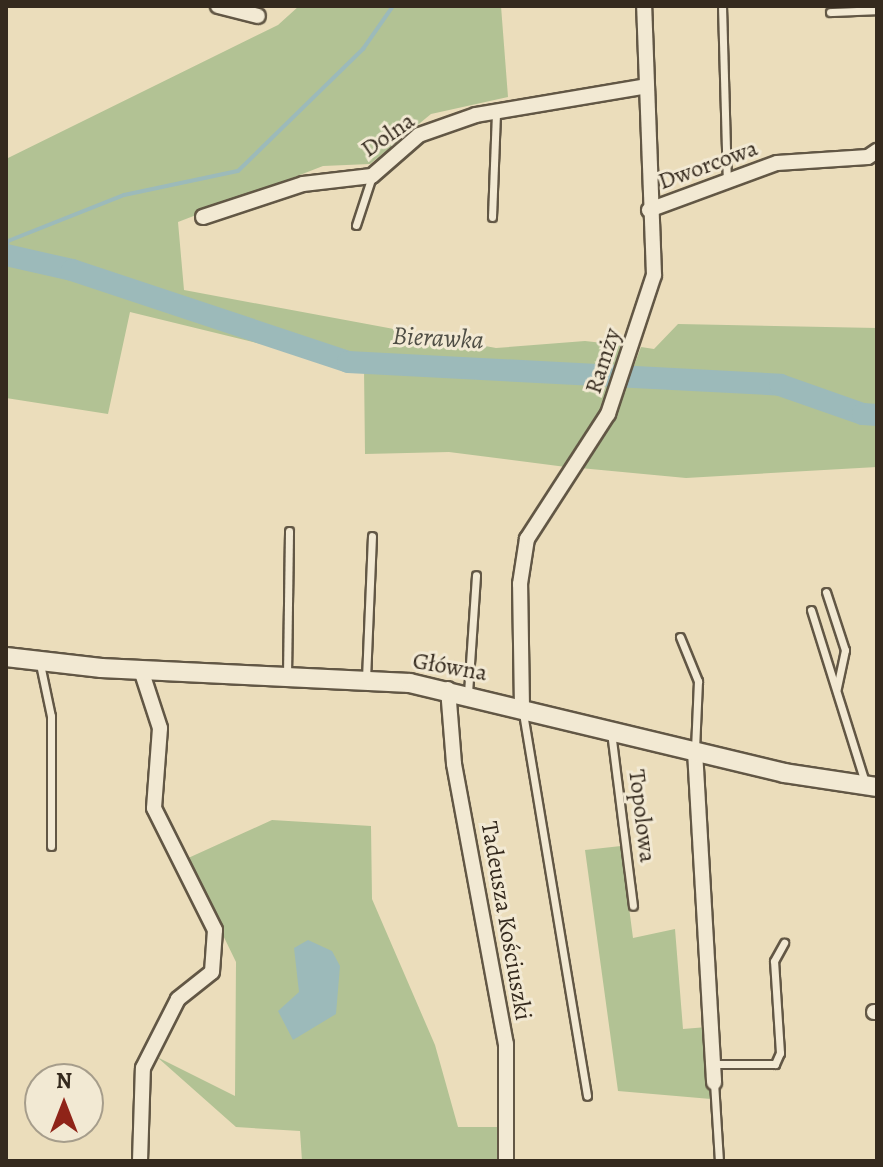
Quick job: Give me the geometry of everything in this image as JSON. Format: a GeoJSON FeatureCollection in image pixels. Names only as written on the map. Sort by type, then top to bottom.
{"type":"FeatureCollection","features":[{"type":"Feature","properties":{"kind":"main road","name":"Główna"},"geometry":{"type":"LineString","coordinates":[[6,657],[141,670],[366,679],[448,689],[695,751],[872,787]]}},
{"type":"Feature","properties":{"kind":"street"},"geometry":{"type":"LineString","coordinates":[[218,6],[255,12]]}},
{"type":"Feature","properties":{"kind":"street","name":"Ramży"},"geometry":{"type":"LineString","coordinates":[[522,707],[520,584],[527,539],[608,414],[654,275],[649,210],[644,6]]}},
{"type":"Feature","properties":{"kind":"street","name":"Dolna"},"geometry":{"type":"LineString","coordinates":[[203,217],[303,184],[372,176],[419,135],[496,111],[647,86]]}},
{"type":"Feature","properties":{"kind":"street","name":"Dworcowa"},"geometry":{"type":"LineString","coordinates":[[649,210],[777,163],[868,157],[877,151]]}},
{"type":"Feature","properties":{"kind":"street"},"geometry":{"type":"LineString","coordinates":[[140,1161],[143,1068],[178,999],[212,972],[215,930],[154,808],[160,728],[141,670]]}},
{"type":"Feature","properties":{"kind":"street","name":"Tadeusza Kościuszki"},"geometry":{"type":"LineString","coordinates":[[448,689],[454,764],[506,1044],[506,1161]]}},
{"type":"Feature","properties":{"kind":"street"},"geometry":{"type":"LineString","coordinates":[[695,751],[714,1082]]}},
{"type":"Feature","properties":{"kind":"lane"},"geometry":{"type":"LineString","coordinates":[[722,6],[722,124],[727,181]]}},
{"type":"Feature","properties":{"kind":"lane"},"geometry":{"type":"LineString","coordinates":[[830,12],[877,10]]}},
{"type":"Feature","properties":{"kind":"lane"},"geometry":{"type":"LineString","coordinates":[[492,217],[496,111]]}},
{"type":"Feature","properties":{"kind":"lane"},"geometry":{"type":"LineString","coordinates":[[356,225],[372,176]]}},
{"type":"Feature","properties":{"kind":"lane"},"geometry":{"type":"LineString","coordinates":[[287,676],[289,531]]}},
{"type":"Feature","properties":{"kind":"lane"},"geometry":{"type":"LineString","coordinates":[[366,679],[372,536]]}},
{"type":"Feature","properties":{"kind":"lane"},"geometry":{"type":"LineString","coordinates":[[468,693],[476,575]]}},
{"type":"Feature","properties":{"kind":"lane"},"geometry":{"type":"LineString","coordinates":[[826,592],[845,650],[837,691]]}},
{"type":"Feature","properties":{"kind":"lane"},"geometry":{"type":"LineString","coordinates":[[811,610],[872,787]]}},
{"type":"Feature","properties":{"kind":"lane"},"geometry":{"type":"LineString","coordinates":[[680,637],[698,681],[695,751]]}},
{"type":"Feature","properties":{"kind":"lane"},"geometry":{"type":"LineString","coordinates":[[39,661],[51,716],[51,846]]}},
{"type":"Feature","properties":{"kind":"lane"},"geometry":{"type":"LineString","coordinates":[[522,707],[587,1096]]}},
{"type":"Feature","properties":{"kind":"lane","name":"Topolowa"},"geometry":{"type":"LineString","coordinates":[[611,730],[633,906]]}},
{"type":"Feature","properties":{"kind":"lane"},"geometry":{"type":"LineString","coordinates":[[713,1064],[775,1064],[780,1053],[774,961],[784,943]]}},
{"type":"Feature","properties":{"kind":"lane"},"geometry":{"type":"LineString","coordinates":[[714,1082],[719,1161]]}},
{"type":"Feature","properties":{"kind":"green space"},"geometry":{"type":"Polygon","coordinates":[[[299,6],[501,6],[508,97],[431,114],[370,164],[323,166],[178,222],[184,290],[496,348],[585,341],[621,345],[601,410],[566,467],[449,452],[365,454],[364,369],[130,312],[108,414],[6,398],[6,159],[278,25],[299,6]]]}},
{"type":"Feature","properties":{"kind":"green space"},"geometry":{"type":"Polygon","coordinates":[[[678,324],[877,328],[877,409],[783,381],[630,376],[641,347],[654,349],[678,324]]]}},
{"type":"Feature","properties":{"kind":"green space"},"geometry":{"type":"Polygon","coordinates":[[[628,378],[779,387],[877,417],[877,467],[686,478],[580,468],[615,412],[628,378]]]}},
{"type":"Feature","properties":{"kind":"green space"},"geometry":{"type":"Polygon","coordinates":[[[272,820],[371,826],[372,899],[435,1045],[458,1127],[498,1127],[501,1161],[302,1161],[300,1131],[236,1127],[157,1057],[235,1096],[236,962],[186,859],[272,820]]]}},
{"type":"Feature","properties":{"kind":"green space"},"geometry":{"type":"Polygon","coordinates":[[[621,846],[633,938],[675,929],[683,1029],[707,1027],[711,1099],[618,1091],[585,850],[621,846]]]}},
{"type":"Feature","properties":{"kind":"water"},"geometry":{"type":"Polygon","coordinates":[[[308,940],[332,951],[340,966],[336,1014],[293,1040],[278,1011],[299,992],[294,948],[308,940]]]}},
{"type":"Feature","properties":{"kind":"waterway"},"geometry":{"type":"LineString","coordinates":[[6,247],[8,241],[124,195],[238,171],[363,49],[393,6]]}},
{"type":"Feature","properties":{"kind":"waterway","name":"Bierawka"},"geometry":{"type":"LineString","coordinates":[[6,255],[72,270],[348,362],[780,385],[863,414],[877,415]]}}]}
